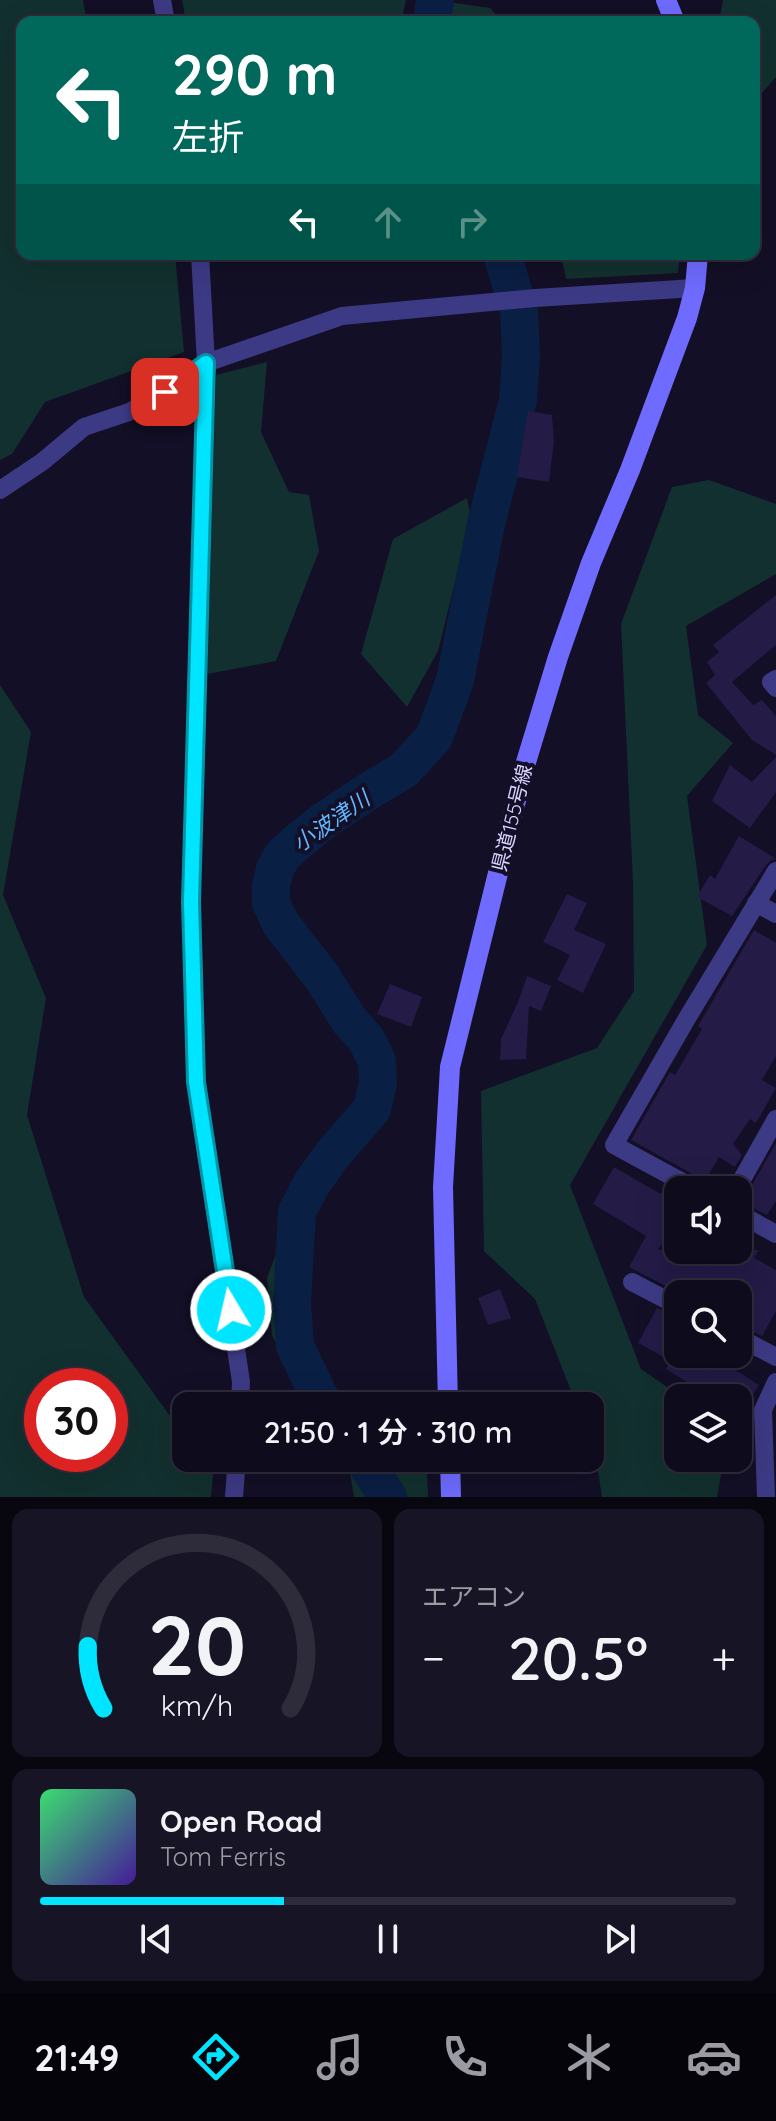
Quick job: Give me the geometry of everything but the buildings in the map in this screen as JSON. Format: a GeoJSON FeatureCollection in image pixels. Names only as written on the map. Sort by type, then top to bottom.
{"type":"FeatureCollection","features":[{"type":"Feature","properties":{"kind":"main road","name":"県道155号線"},"geometry":{"type":"LineString","coordinates":[[448,1392],[443,1187],[450,1067],[523,772],[558,657],[591,563],[687,318],[695,288],[697,260]]}},
{"type":"Feature","properties":{"kind":"main road"},"geometry":{"type":"LineString","coordinates":[[450,1472],[451,1497]]}},
{"type":"Feature","properties":{"kind":"street"},"geometry":{"type":"LineString","coordinates":[[200,260],[206,363],[191,902],[196,1082],[241,1392]]}},
{"type":"Feature","properties":{"kind":"street"},"geometry":{"type":"LineString","coordinates":[[0,490],[42,462],[84,427],[129,412],[165,392],[206,363],[342,316],[535,298],[695,288]]}},
{"type":"Feature","properties":{"kind":"street"},"geometry":{"type":"LineString","coordinates":[[776,679],[771,682],[776,688]]}},
{"type":"Feature","properties":{"kind":"street"},"geometry":{"type":"LineString","coordinates":[[671,1176],[614,1145],[776,871]]}},
{"type":"Feature","properties":{"kind":"street"},"geometry":{"type":"LineString","coordinates":[[756,903],[776,914]]}},
{"type":"Feature","properties":{"kind":"street"},"geometry":{"type":"LineString","coordinates":[[744,1176],[776,1119]]}},
{"type":"Feature","properties":{"kind":"street"},"geometry":{"type":"LineString","coordinates":[[752,1221],[776,1234]]}},
{"type":"Feature","properties":{"kind":"street"},"geometry":{"type":"LineString","coordinates":[[632,1282],[664,1299]]}},
{"type":"Feature","properties":{"kind":"street"},"geometry":{"type":"LineString","coordinates":[[752,1344],[776,1357]]}},
{"type":"Feature","properties":{"kind":"street"},"geometry":{"type":"LineString","coordinates":[[766,1497],[763,1410],[776,1382]]}},
{"type":"Feature","properties":{"kind":"street"},"geometry":{"type":"LineString","coordinates":[[234,1497],[236,1472]]}},
{"type":"Feature","properties":{"kind":"green space"},"geometry":{"type":"Polygon","coordinates":[[[0,0],[83,0],[86,16],[16,16],[16,260],[176,260],[184,352],[45,402],[12,454],[0,460],[0,0]]]}},
{"type":"Feature","properties":{"kind":"green space"},"geometry":{"type":"Polygon","coordinates":[[[182,0],[406,0],[402,16],[185,16],[182,0]]]}},
{"type":"Feature","properties":{"kind":"green space"},"geometry":{"type":"Polygon","coordinates":[[[723,0],[776,0],[776,77],[760,95],[760,16],[720,16],[723,0]]]}},
{"type":"Feature","properties":{"kind":"green space"},"geometry":{"type":"Polygon","coordinates":[[[448,2],[490,8],[497,16],[442,16],[448,2]]]}},
{"type":"Feature","properties":{"kind":"green space"},"geometry":{"type":"Polygon","coordinates":[[[562,260],[679,260],[678,273],[566,279],[562,260]]]}},
{"type":"Feature","properties":{"kind":"green space"},"geometry":{"type":"Polygon","coordinates":[[[267,362],[261,432],[289,492],[309,495],[319,551],[276,661],[207,674],[216,375],[267,362]]]}},
{"type":"Feature","properties":{"kind":"green space"},"geometry":{"type":"Polygon","coordinates":[[[709,480],[776,504],[776,574],[686,626],[698,715],[733,743],[687,796],[707,945],[570,1185],[641,1369],[664,1385],[664,1472],[721,1472],[717,1497],[602,1497],[598,1472],[604,1472],[604,1392],[572,1392],[535,1299],[484,1251],[481,1091],[597,1048],[634,991],[633,883],[621,624],[672,487],[709,480]]]}},
{"type":"Feature","properties":{"kind":"green space"},"geometry":{"type":"Polygon","coordinates":[[[467,498],[471,518],[438,651],[407,707],[361,654],[393,539],[467,498]]]}},
{"type":"Feature","properties":{"kind":"green space"},"geometry":{"type":"Polygon","coordinates":[[[0,685],[31,732],[3,895],[46,998],[27,1115],[84,1297],[172,1419],[172,1472],[211,1472],[211,1497],[0,1497],[0,685]]]}},
{"type":"Feature","properties":{"kind":"green space"},"geometry":{"type":"Polygon","coordinates":[[[288,1223],[315,1232],[303,1306],[309,1352],[335,1392],[299,1392],[272,1335],[267,1278],[288,1223]]]}},
{"type":"Feature","properties":{"kind":"green space"},"geometry":{"type":"Polygon","coordinates":[[[350,1472],[427,1474],[428,1497],[354,1497],[350,1472]]]}},
{"type":"Feature","properties":{"kind":"waterway","name":"小波津川"},"geometry":{"type":"LineString","coordinates":[[433,16],[435,0]]}},
{"type":"Feature","properties":{"kind":"waterway","name":"小波津川"},"geometry":{"type":"LineString","coordinates":[[317,1392],[295,1346],[292,1302],[297,1212],[312,1183],[333,1154],[372,1109],[378,1083],[377,1061],[366,1039],[281,924],[271,903],[271,886],[282,856],[295,844],[322,822],[404,770],[434,737],[445,708],[455,680],[486,524],[518,400],[521,357],[519,311],[504,260]]}},
{"type":"Feature","properties":{"kind":"waterway","name":"小波津川"},"geometry":{"type":"LineString","coordinates":[[372,1472],[388,1497]]}},
{"type":"Feature","properties":{"kind":"route"},"geometry":{"type":"LineString","coordinates":[[165,392],[206,363],[191,902],[196,1082],[231,1310]]}}]}
